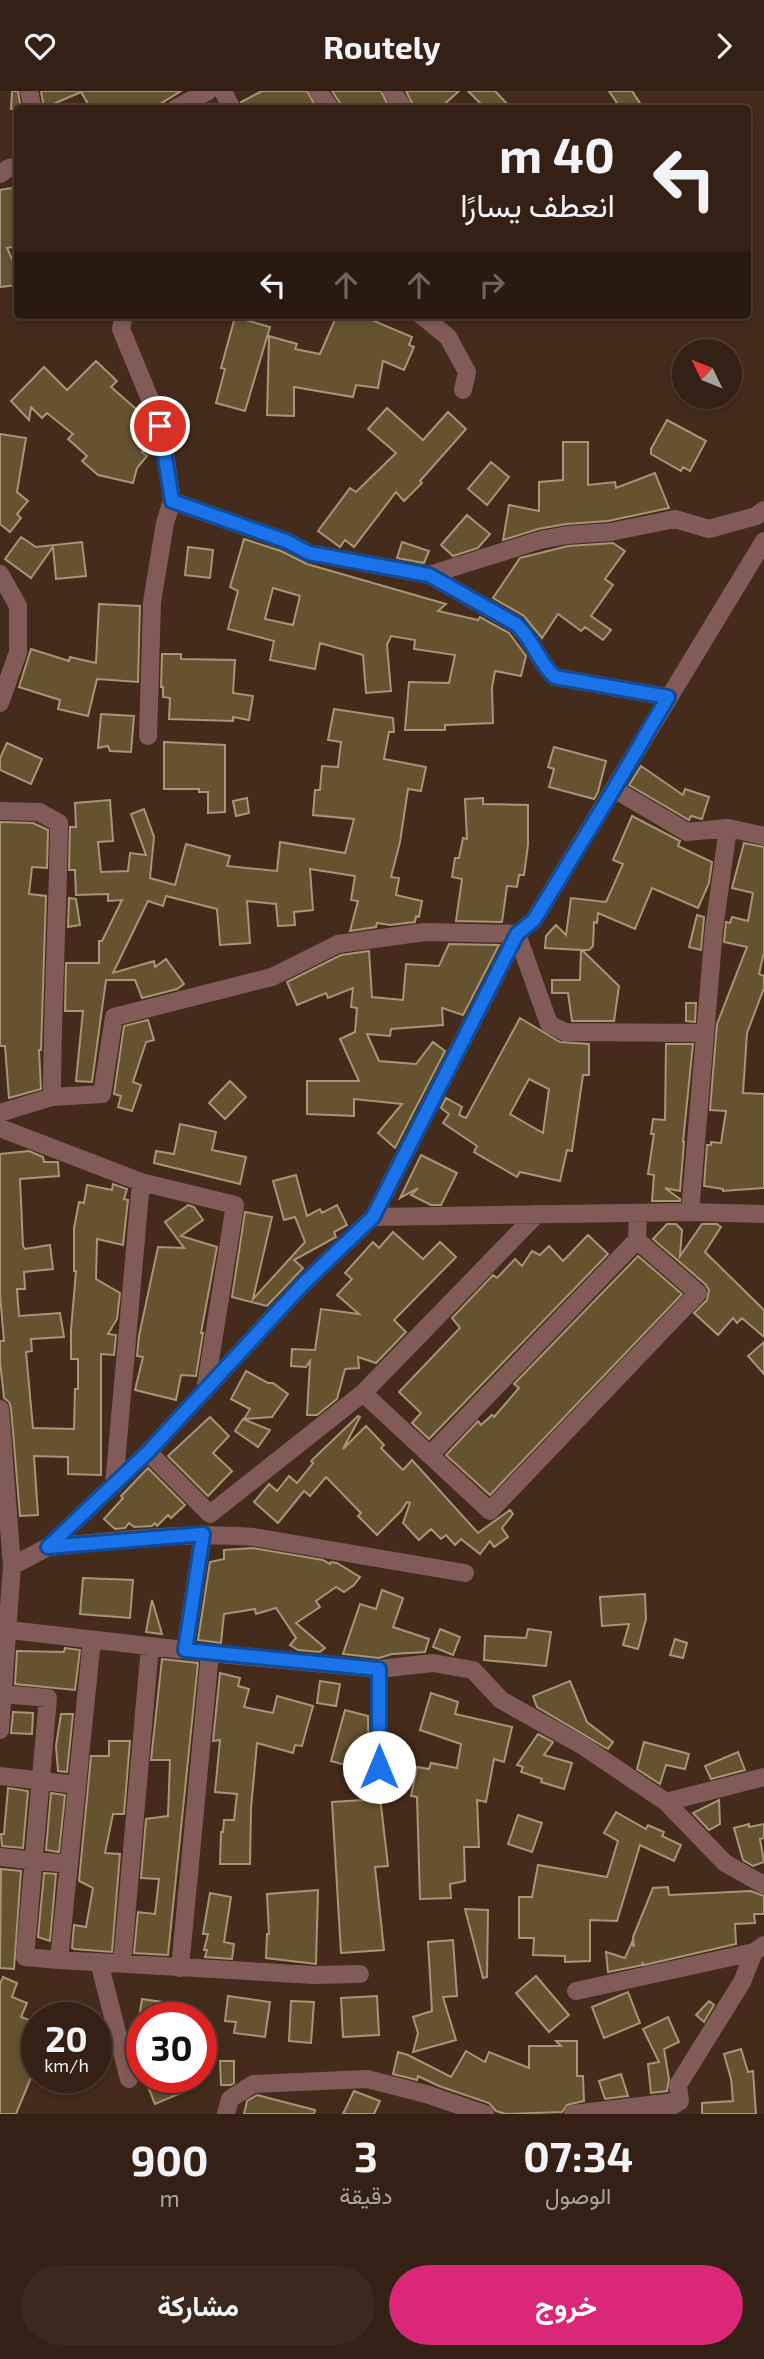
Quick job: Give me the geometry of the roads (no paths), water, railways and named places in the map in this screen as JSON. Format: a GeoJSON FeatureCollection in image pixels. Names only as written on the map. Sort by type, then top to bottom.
{"type":"FeatureCollection","features":[{"type":"Feature","properties":{"kind":"street"},"geometry":{"type":"LineString","coordinates":[[182,105],[208,91]]}},
{"type":"Feature","properties":{"kind":"street"},"geometry":{"type":"LineString","coordinates":[[123,319],[121,329],[160,426],[172,501],[165,523],[152,602],[148,736]]}},
{"type":"Feature","properties":{"kind":"street"},"geometry":{"type":"LineString","coordinates":[[426,319],[448,337],[467,372],[463,390]]}},
{"type":"Feature","properties":{"kind":"street"},"geometry":{"type":"LineString","coordinates":[[172,501],[286,541],[309,553],[429,575],[516,624],[528,634],[546,669],[555,677],[668,697]]}},
{"type":"Feature","properties":{"kind":"street"},"geometry":{"type":"LineString","coordinates":[[429,575],[540,540],[610,532],[675,519],[709,529],[755,516],[764,510]]}},
{"type":"Feature","properties":{"kind":"street"},"geometry":{"type":"LineString","coordinates":[[12,1566],[48,1547],[114,1485],[148,1452],[303,1284],[373,1217],[517,934],[534,920],[764,541]]}},
{"type":"Feature","properties":{"kind":"street"},"geometry":{"type":"LineString","coordinates":[[0,574],[18,606],[18,652],[0,703]]}},
{"type":"Feature","properties":{"kind":"street"},"geometry":{"type":"LineString","coordinates":[[614,789],[687,831],[728,828],[764,836]]}},
{"type":"Feature","properties":{"kind":"street"},"geometry":{"type":"LineString","coordinates":[[0,811],[39,812],[60,824],[52,1009],[52,1097]]}},
{"type":"Feature","properties":{"kind":"street"},"geometry":{"type":"LineString","coordinates":[[690,1212],[714,929],[728,828]]}},
{"type":"Feature","properties":{"kind":"street"},"geometry":{"type":"LineString","coordinates":[[0,1113],[52,1097],[102,1094],[114,1017],[272,977],[338,944],[425,932],[517,934]]}},
{"type":"Feature","properties":{"kind":"street"},"geometry":{"type":"LineString","coordinates":[[517,934],[549,1024],[565,1031],[705,1033]]}},
{"type":"Feature","properties":{"kind":"street"},"geometry":{"type":"LineString","coordinates":[[0,1128],[141,1182],[235,1205],[205,1391]]}},
{"type":"Feature","properties":{"kind":"street"},"geometry":{"type":"LineString","coordinates":[[114,1485],[141,1182]]}},
{"type":"Feature","properties":{"kind":"street"},"geometry":{"type":"LineString","coordinates":[[373,1217],[690,1212],[764,1214]]}},
{"type":"Feature","properties":{"kind":"street"},"geometry":{"type":"LineString","coordinates":[[430,1455],[637,1240],[638,1213]]}},
{"type":"Feature","properties":{"kind":"street"},"geometry":{"type":"LineString","coordinates":[[148,1452],[210,1514],[363,1393],[537,1214]]}},
{"type":"Feature","properties":{"kind":"street"},"geometry":{"type":"LineString","coordinates":[[363,1393],[490,1511],[698,1293],[637,1240]]}},
{"type":"Feature","properties":{"kind":"street"},"geometry":{"type":"LineString","coordinates":[[0,1409],[12,1566],[4,1630],[0,1730]]}},
{"type":"Feature","properties":{"kind":"street"},"geometry":{"type":"LineString","coordinates":[[48,1547],[203,1534],[254,1537],[465,1573]]}},
{"type":"Feature","properties":{"kind":"street"},"geometry":{"type":"LineString","coordinates":[[185,1650],[203,1534]]}},
{"type":"Feature","properties":{"kind":"street"},"geometry":{"type":"LineString","coordinates":[[4,1630],[379,1669],[433,1663],[473,1670],[501,1700],[583,1746],[666,1803],[726,1863],[764,1885]]}},
{"type":"Feature","properties":{"kind":"street"},"geometry":{"type":"LineString","coordinates":[[59,1960],[92,1640]]}},
{"type":"Feature","properties":{"kind":"street"},"geometry":{"type":"LineString","coordinates":[[122,1964],[150,1646]]}},
{"type":"Feature","properties":{"kind":"street"},"geometry":{"type":"LineString","coordinates":[[180,1968],[210,1653]]}},
{"type":"Feature","properties":{"kind":"street"},"geometry":{"type":"LineString","coordinates":[[379,1669],[379,1767]]}},
{"type":"Feature","properties":{"kind":"street"},"geometry":{"type":"LineString","coordinates":[[3,1694],[48,1697],[25,1957],[314,1975],[360,1973]]}},
{"type":"Feature","properties":{"kind":"street"},"geometry":{"type":"LineString","coordinates":[[0,1776],[77,1785]]}},
{"type":"Feature","properties":{"kind":"street"},"geometry":{"type":"LineString","coordinates":[[666,1803],[764,1777]]}},
{"type":"Feature","properties":{"kind":"street"},"geometry":{"type":"LineString","coordinates":[[0,1857],[69,1864]]}},
{"type":"Feature","properties":{"kind":"street"},"geometry":{"type":"LineString","coordinates":[[576,1991],[759,1949]]}},
{"type":"Feature","properties":{"kind":"street"},"geometry":{"type":"LineString","coordinates":[[680,2107],[678,2085],[742,1982],[759,1949]]}},
{"type":"Feature","properties":{"kind":"street"},"geometry":{"type":"LineString","coordinates":[[99,1962],[126,2067]]}},
{"type":"Feature","properties":{"kind":"street"},"geometry":{"type":"LineString","coordinates":[[226,2114],[230,2099],[253,2084],[367,2079],[426,2094],[485,2114]]}},
{"type":"Feature","properties":{"kind":"street"},"geometry":{"type":"LineString","coordinates":[[573,2114],[680,2107]]}},
{"type":"Feature","properties":{"kind":"street"},"geometry":{"type":"LineString","coordinates":[[659,2114],[680,2107]]}}]}
